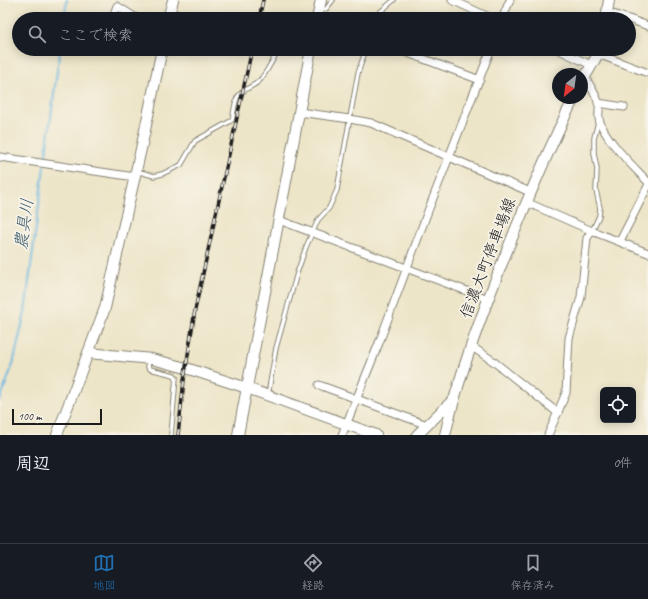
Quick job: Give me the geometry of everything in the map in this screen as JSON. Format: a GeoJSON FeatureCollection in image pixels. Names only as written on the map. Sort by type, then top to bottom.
{"type":"FeatureCollection","features":[{"type":"Feature","properties":{"kind":"street"},"geometry":{"type":"LineString","coordinates":[[170,12],[173,0]]}},
{"type":"Feature","properties":{"kind":"street"},"geometry":{"type":"LineString","coordinates":[[319,12],[321,0]]}},
{"type":"Feature","properties":{"kind":"street"},"geometry":{"type":"LineString","coordinates":[[452,0],[479,12]]}},
{"type":"Feature","properties":{"kind":"street"},"geometry":{"type":"LineString","coordinates":[[505,12],[510,0]]}},
{"type":"Feature","properties":{"kind":"street"},"geometry":{"type":"LineString","coordinates":[[607,12],[609,0]]}},
{"type":"Feature","properties":{"kind":"street"},"geometry":{"type":"LineString","coordinates":[[115,12],[117,6],[127,12]]}},
{"type":"Feature","properties":{"kind":"street"},"geometry":{"type":"LineString","coordinates":[[636,22],[648,26]]}},
{"type":"Feature","properties":{"kind":"street"},"geometry":{"type":"LineString","coordinates":[[57,435],[105,308],[161,56]]}},
{"type":"Feature","properties":{"kind":"street"},"geometry":{"type":"LineString","coordinates":[[238,435],[310,56]]}},
{"type":"Feature","properties":{"kind":"street"},"geometry":{"type":"LineString","coordinates":[[416,56],[480,80]]}},
{"type":"Feature","properties":{"kind":"street"},"geometry":{"type":"LineString","coordinates":[[342,435],[379,343],[406,268],[489,56]]}},
{"type":"Feature","properties":{"kind":"street"},"geometry":{"type":"LineString","coordinates":[[572,56],[591,65]]}},
{"type":"Feature","properties":{"kind":"street"},"geometry":{"type":"LineString","coordinates":[[588,70],[596,56]]}},
{"type":"Feature","properties":{"kind":"street"},"geometry":{"type":"LineString","coordinates":[[610,56],[648,73]]}},
{"type":"Feature","properties":{"kind":"street"},"geometry":{"type":"LineString","coordinates":[[588,87],[598,103],[600,109],[599,119],[608,138],[648,182]]}},
{"type":"Feature","properties":{"kind":"street"},"geometry":{"type":"LineString","coordinates":[[598,103],[624,107]]}},
{"type":"Feature","properties":{"kind":"street","name":"信濃大町停車場線"},"geometry":{"type":"LineString","coordinates":[[445,435],[453,400],[488,299],[530,192],[555,135],[571,104]]}},
{"type":"Feature","properties":{"kind":"street"},"geometry":{"type":"LineString","coordinates":[[299,112],[350,119],[371,124],[449,156],[530,192]]}},
{"type":"Feature","properties":{"kind":"street"},"geometry":{"type":"LineString","coordinates":[[0,157],[135,177]]}},
{"type":"Feature","properties":{"kind":"street"},"geometry":{"type":"LineString","coordinates":[[620,241],[648,186]]}},
{"type":"Feature","properties":{"kind":"street"},"geometry":{"type":"LineString","coordinates":[[526,202],[592,231],[648,253]]}},
{"type":"Feature","properties":{"kind":"street"},"geometry":{"type":"LineString","coordinates":[[279,220],[488,299]]}},
{"type":"Feature","properties":{"kind":"street"},"geometry":{"type":"LineString","coordinates":[[548,435],[566,393],[569,338],[581,297],[587,238],[592,231]]}},
{"type":"Feature","properties":{"kind":"street"},"geometry":{"type":"LineString","coordinates":[[471,346],[493,361],[558,413]]}},
{"type":"Feature","properties":{"kind":"street"},"geometry":{"type":"LineString","coordinates":[[88,353],[149,359],[186,368],[268,395],[376,435]]}},
{"type":"Feature","properties":{"kind":"street"},"geometry":{"type":"LineString","coordinates":[[319,385],[427,425]]}},
{"type":"Feature","properties":{"kind":"street"},"geometry":{"type":"LineString","coordinates":[[417,435],[453,400]]}},
{"type":"Feature","properties":{"kind":"lane"},"geometry":{"type":"LineString","coordinates":[[322,12],[333,0]]}},
{"type":"Feature","properties":{"kind":"lane"},"geometry":{"type":"LineString","coordinates":[[380,12],[394,0]]}},
{"type":"Feature","properties":{"kind":"lane"},"geometry":{"type":"LineString","coordinates":[[135,177],[140,172],[154,176],[162,174],[181,165],[195,141],[232,120],[237,98],[240,94],[261,80],[275,56]]}},
{"type":"Feature","properties":{"kind":"lane"},"geometry":{"type":"LineString","coordinates":[[268,395],[276,348],[297,273],[306,247],[314,232],[318,220],[329,208],[337,190],[348,122],[350,119],[358,73],[364,56]]}},
{"type":"Feature","properties":{"kind":"lane"},"geometry":{"type":"LineString","coordinates":[[592,231],[599,216],[600,208],[596,190],[597,169],[594,152],[594,138],[599,119]]}},
{"type":"Feature","properties":{"kind":"lane"},"geometry":{"type":"LineString","coordinates":[[149,359],[148,367],[150,369],[176,376],[171,435]]}},
{"type":"Feature","properties":{"kind":"waterway","name":"農具川"},"geometry":{"type":"LineString","coordinates":[[65,12],[67,0]]}},
{"type":"Feature","properties":{"kind":"waterway","name":"農具川"},"geometry":{"type":"LineString","coordinates":[[45,161],[59,56]]}},
{"type":"Feature","properties":{"kind":"waterway","name":"農具川"},"geometry":{"type":"LineString","coordinates":[[0,400],[13,364],[25,312],[44,166]]}},
{"type":"Feature","properties":{"kind":"railway"},"geometry":{"type":"LineString","coordinates":[[260,12],[263,0]]}},
{"type":"Feature","properties":{"kind":"railway"},"geometry":{"type":"LineString","coordinates":[[178,435],[184,380],[195,310],[250,56]]}}]}
